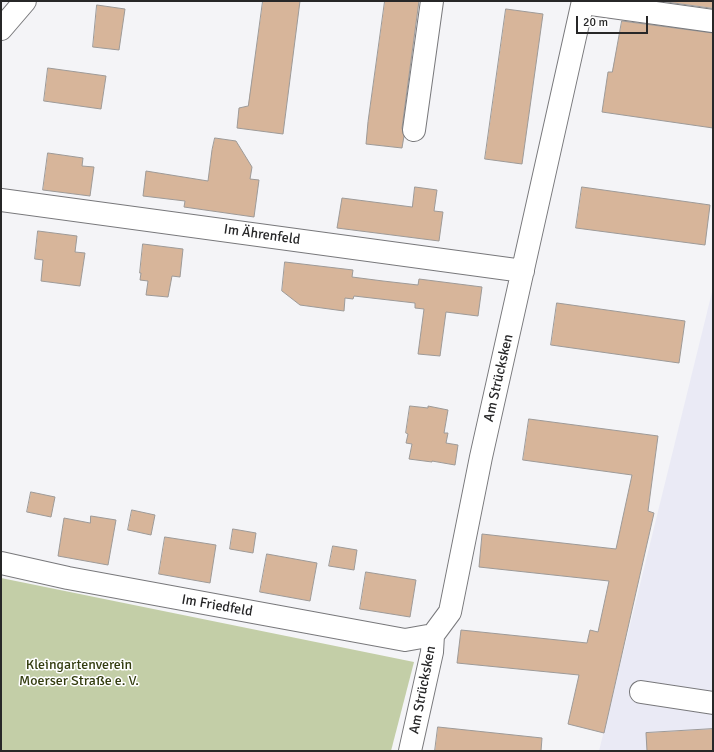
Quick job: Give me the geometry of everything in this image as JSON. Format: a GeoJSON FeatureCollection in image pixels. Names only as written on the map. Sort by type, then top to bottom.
{"type":"FeatureCollection","features":[{"type":"Feature","properties":{"kind":"street"},"geometry":{"type":"LineString","coordinates":[[1,29],[25,1]]}},
{"type":"Feature","properties":{"kind":"street"},"geometry":{"type":"LineString","coordinates":[[414,130],[432,1]]}},
{"type":"Feature","properties":{"kind":"street"},"geometry":{"type":"LineString","coordinates":[[584,2],[713,21]]}},
{"type":"Feature","properties":{"kind":"street","name":"Am Strücksken"},"geometry":{"type":"LineString","coordinates":[[410,751],[432,652],[433,635],[450,612],[481,457],[584,2]]}},
{"type":"Feature","properties":{"kind":"street","name":"Im Ährenfeld"},"geometry":{"type":"LineString","coordinates":[[1,200],[523,271]]}},
{"type":"Feature","properties":{"kind":"street","name":"Im Friedfeld"},"geometry":{"type":"LineString","coordinates":[[1,564],[76,580],[405,640],[433,635]]}},
{"type":"Feature","properties":{"kind":"street"},"geometry":{"type":"LineString","coordinates":[[641,692],[713,703]]}},
{"type":"Feature","properties":{"kind":"shaded area"},"geometry":{"type":"Polygon","coordinates":[[[713,288],[713,751],[599,751],[713,288]]]}},
{"type":"Feature","properties":{"kind":"green space","name":"Kleingartenverein Moerser Straße e. V."},"geometry":{"type":"Polygon","coordinates":[[[1,578],[414,662],[391,751],[1,751],[1,578]]]}},
{"type":"Feature","properties":{"kind":"building"},"geometry":{"type":"Polygon","coordinates":[[[263,1],[300,1],[283,134],[237,128],[239,108],[248,106],[263,1]]]}},
{"type":"Feature","properties":{"kind":"building"},"geometry":{"type":"Polygon","coordinates":[[[385,1],[419,1],[402,128],[404,136],[402,148],[366,144],[385,1]]]}},
{"type":"Feature","properties":{"kind":"building"},"geometry":{"type":"Polygon","coordinates":[[[660,1],[713,1],[713,8],[660,1]]]}},
{"type":"Feature","properties":{"kind":"building"},"geometry":{"type":"Polygon","coordinates":[[[97,5],[125,9],[119,50],[93,47],[97,5]]]}},
{"type":"Feature","properties":{"kind":"building"},"geometry":{"type":"Polygon","coordinates":[[[506,9],[543,14],[522,164],[485,159],[506,9]]]}},
{"type":"Feature","properties":{"kind":"building"},"geometry":{"type":"Polygon","coordinates":[[[622,21],[713,33],[713,128],[602,112],[608,72],[612,72],[622,21]]]}},
{"type":"Feature","properties":{"kind":"building"},"geometry":{"type":"Polygon","coordinates":[[[48,68],[106,76],[101,109],[44,101],[48,68]]]}},
{"type":"Feature","properties":{"kind":"building"},"geometry":{"type":"Polygon","coordinates":[[[215,138],[236,141],[252,167],[250,179],[259,180],[254,217],[184,207],[185,201],[143,196],[146,171],[208,181],[215,138]]]}},
{"type":"Feature","properties":{"kind":"building"},"geometry":{"type":"Polygon","coordinates":[[[48,153],[83,158],[82,166],[94,167],[90,196],[43,190],[48,153]]]}},
{"type":"Feature","properties":{"kind":"building"},"geometry":{"type":"Polygon","coordinates":[[[415,187],[437,190],[434,211],[443,212],[439,241],[337,228],[342,198],[412,207],[415,187]]]}},
{"type":"Feature","properties":{"kind":"building"},"geometry":{"type":"Polygon","coordinates":[[[582,187],[710,205],[705,245],[576,228],[582,187]]]}},
{"type":"Feature","properties":{"kind":"building"},"geometry":{"type":"Polygon","coordinates":[[[38,231],[77,236],[75,252],[85,253],[80,286],[41,281],[43,260],[35,259],[38,231]]]}},
{"type":"Feature","properties":{"kind":"building"},"geometry":{"type":"Polygon","coordinates":[[[143,244],[183,249],[180,277],[172,276],[168,297],[146,295],[148,281],[140,280],[143,244]]]}},
{"type":"Feature","properties":{"kind":"building"},"geometry":{"type":"Polygon","coordinates":[[[285,262],[353,270],[352,277],[383,281],[418,285],[419,279],[482,287],[478,316],[446,312],[440,356],[418,354],[424,309],[415,308],[415,303],[354,296],[353,299],[345,298],[344,311],[300,305],[282,291],[285,262]]]}},
{"type":"Feature","properties":{"kind":"building"},"geometry":{"type":"Polygon","coordinates":[[[557,303],[685,321],[679,363],[551,345],[557,303]]]}},
{"type":"Feature","properties":{"kind":"building"},"geometry":{"type":"Polygon","coordinates":[[[410,406],[428,408],[428,406],[448,410],[444,433],[448,433],[446,443],[458,445],[455,465],[409,459],[412,444],[406,443],[408,434],[406,433],[410,406]]]}},
{"type":"Feature","properties":{"kind":"building"},"geometry":{"type":"Polygon","coordinates":[[[529,419],[658,436],[648,511],[654,513],[604,733],[568,724],[579,675],[457,663],[461,630],[587,643],[590,630],[598,632],[609,581],[479,567],[482,534],[616,549],[632,475],[523,460],[529,419]]]}},
{"type":"Feature","properties":{"kind":"building"},"geometry":{"type":"Polygon","coordinates":[[[31,492],[55,497],[51,517],[27,512],[31,492]]]}},
{"type":"Feature","properties":{"kind":"building"},"geometry":{"type":"Polygon","coordinates":[[[132,510],[155,515],[151,535],[128,530],[132,510]]]}},
{"type":"Feature","properties":{"kind":"building"},"geometry":{"type":"Polygon","coordinates":[[[91,516],[116,520],[108,565],[58,556],[64,518],[90,523],[91,516]]]}},
{"type":"Feature","properties":{"kind":"building"},"geometry":{"type":"Polygon","coordinates":[[[233,529],[256,533],[253,553],[230,549],[233,529]]]}},
{"type":"Feature","properties":{"kind":"building"},"geometry":{"type":"Polygon","coordinates":[[[165,537],[216,545],[210,583],[159,574],[165,537]]]}},
{"type":"Feature","properties":{"kind":"building"},"geometry":{"type":"Polygon","coordinates":[[[333,546],[357,550],[354,570],[329,566],[333,546]]]}},
{"type":"Feature","properties":{"kind":"building"},"geometry":{"type":"Polygon","coordinates":[[[267,554],[317,563],[310,601],[260,592],[267,554]]]}},
{"type":"Feature","properties":{"kind":"building"},"geometry":{"type":"Polygon","coordinates":[[[366,572],[416,580],[410,617],[360,609],[366,572]]]}},
{"type":"Feature","properties":{"kind":"building"},"geometry":{"type":"Polygon","coordinates":[[[438,727],[542,738],[541,751],[435,751],[438,727]]]}},
{"type":"Feature","properties":{"kind":"building"},"geometry":{"type":"Polygon","coordinates":[[[713,729],[713,751],[647,751],[646,733],[713,729]]]}}]}
